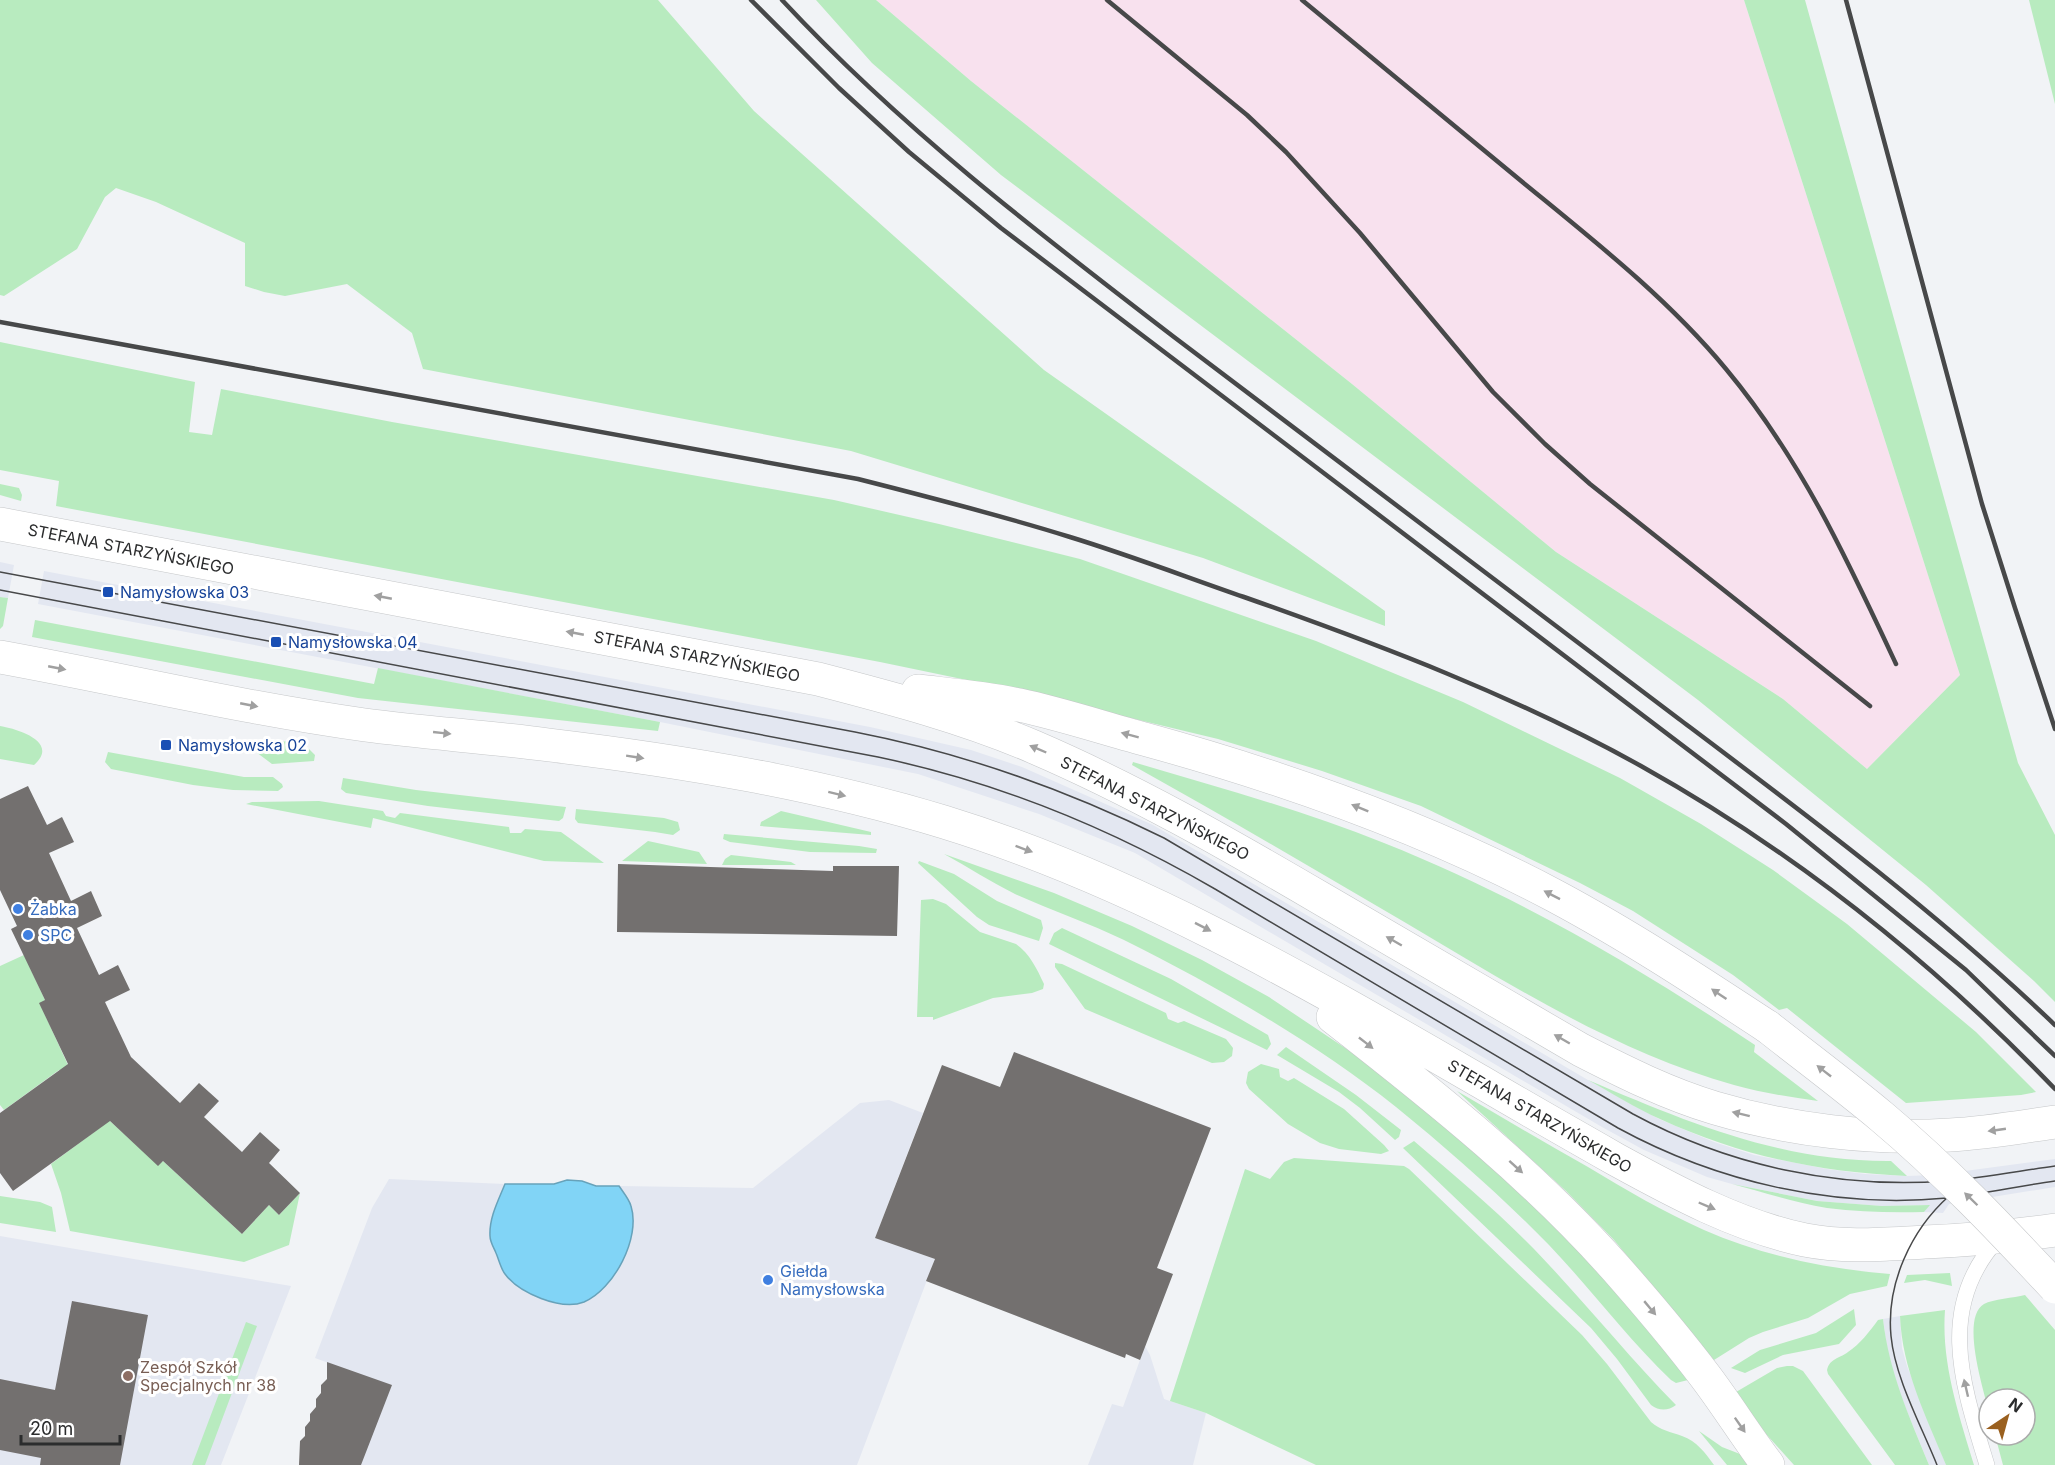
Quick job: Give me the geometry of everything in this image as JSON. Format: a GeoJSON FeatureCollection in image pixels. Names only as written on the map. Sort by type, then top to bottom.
{"type":"FeatureCollection","features":[{"type":"Feature","properties":{"kind":"main road","name":"STEFANA STARZYŃSKIEGO"},"geometry":{"type":"LineString","coordinates":[[0,524],[818,679],[897,700],[968,722],[1032,746],[1136,794],[1223,841],[1581,1050],[1623,1072],[1704,1104],[1760,1119],[1799,1126],[1887,1135],[1949,1135],[2055,1122]]}},
{"type":"Feature","properties":{"kind":"main road","name":"STEFANA STARZYŃSKIEGO"},"geometry":{"type":"LineString","coordinates":[[0,657],[365,725],[597,751],[780,780],[945,823],[1028,850],[1145,899],[1200,926],[1407,1039],[1654,1181],[1752,1225],[1804,1240],[1845,1245],[1886,1245],[1999,1238],[2055,1230]]}},
{"type":"Feature","properties":{"kind":"main road"},"geometry":{"type":"LineString","coordinates":[[818,679],[979,698],[1021,706],[1186,751],[1274,778],[1347,803],[1482,860],[1555,896],[1694,978],[1768,1027],[1875,1111],[1932,1161],[2002,1229],[2055,1287]]}},
{"type":"Feature","properties":{"kind":"main road"},"geometry":{"type":"LineString","coordinates":[[1254,955],[1451,1111],[1517,1168],[1564,1213],[1626,1279],[1676,1339],[1706,1377],[1768,1465]]}},
{"type":"Feature","properties":{"kind":"lane"},"geometry":{"type":"LineString","coordinates":[[1987,1465],[1964,1381],[1958,1348],[1959,1325],[1971,1276],[1999,1238]]}},
{"type":"Feature","properties":{"kind":"shaded area"},"geometry":{"type":"Polygon","coordinates":[[[876,0],[1744,0],[1960,675],[1867,769],[1783,699],[1556,552],[1352,384],[971,81],[876,0]]]}},
{"type":"Feature","properties":{"kind":"shaded area"},"geometry":{"type":"Polygon","coordinates":[[[0,562],[14,565],[8,598],[0,597],[0,562]]]}},
{"type":"Feature","properties":{"kind":"shaded area"},"geometry":{"type":"Polygon","coordinates":[[[44,571],[870,727],[971,750],[1022,767],[1153,825],[1588,1080],[1659,1119],[1714,1142],[1754,1155],[1865,1174],[1935,1175],[2055,1159],[2055,1187],[1949,1204],[1943,1213],[1924,1212],[1929,1205],[1882,1206],[1817,1201],[1707,1177],[1644,1150],[1602,1127],[1135,853],[1039,814],[918,774],[660,722],[38,604],[44,571]]]}},
{"type":"Feature","properties":{"kind":"shaded area","name":"Giełda Namysłowska"},"geometry":{"type":"Polygon","coordinates":[[[889,1100],[923,1113],[875,1238],[935,1259],[857,1465],[361,1465],[361,1375],[315,1358],[372,1208],[389,1179],[505,1184],[492,1215],[602,1290],[624,1259],[631,1206],[619,1186],[753,1188],[860,1103],[889,1100]]]}},
{"type":"Feature","properties":{"kind":"shaded area","name":"Zespół Szkół Specjalnych nr 38"},"geometry":{"type":"Polygon","coordinates":[[[0,1236],[291,1286],[221,1465],[0,1465],[0,1236]]]}},
{"type":"Feature","properties":{"kind":"shaded area"},"geometry":{"type":"Polygon","coordinates":[[[1900,1316],[1902,1348],[1907,1366],[1946,1465],[1929,1465],[1897,1387],[1887,1348],[1883,1319],[1900,1316]]]}},
{"type":"Feature","properties":{"kind":"shaded area"},"geometry":{"type":"Polygon","coordinates":[[[1145,1346],[1164,1399],[1206,1413],[1193,1465],[1088,1465],[1112,1404],[1123,1407],[1145,1346]]]}},
{"type":"Feature","properties":{"kind":"green space"},"geometry":{"type":"Polygon","coordinates":[[[0,0],[658,0],[754,111],[1044,370],[1385,611],[1385,626],[1203,558],[851,451],[423,369],[412,333],[347,284],[285,296],[245,286],[245,243],[156,202],[116,188],[105,197],[77,249],[4,296],[0,295],[0,0]]]}},
{"type":"Feature","properties":{"kind":"green space"},"geometry":{"type":"Polygon","coordinates":[[[816,0],[876,0],[971,81],[1352,384],[1556,552],[1783,699],[1867,769],[1960,675],[1744,0],[1805,0],[2018,763],[2055,835],[2055,1002],[1926,885],[1698,700],[1001,175],[872,63],[816,0]]]}},
{"type":"Feature","properties":{"kind":"green space"},"geometry":{"type":"Polygon","coordinates":[[[2029,0],[2055,0],[2055,104],[2029,0]]]}},
{"type":"Feature","properties":{"kind":"green space"},"geometry":{"type":"Polygon","coordinates":[[[0,342],[195,382],[189,432],[212,435],[221,389],[392,422],[834,500],[1080,559],[1316,641],[1463,702],[1620,778],[1701,824],[1773,870],[1847,924],[1976,1032],[2036,1092],[1906,1103],[1787,1008],[1779,1010],[1733,975],[1633,911],[1421,806],[1322,771],[1218,739],[1010,689],[880,662],[56,506],[59,481],[0,470],[0,342]]]}},
{"type":"Feature","properties":{"kind":"green space"},"geometry":{"type":"Polygon","coordinates":[[[0,484],[19,488],[22,495],[21,501],[0,495],[0,484]]]}},
{"type":"Feature","properties":{"kind":"green space"},"geometry":{"type":"Polygon","coordinates":[[[0,597],[8,598],[3,626],[0,629],[0,597]]]}},
{"type":"Feature","properties":{"kind":"green space"},"geometry":{"type":"Polygon","coordinates":[[[35,620],[374,684],[378,668],[660,722],[658,731],[358,698],[32,637],[35,620]]]}},
{"type":"Feature","properties":{"kind":"green space"},"geometry":{"type":"Polygon","coordinates":[[[0,726],[17,730],[39,743],[42,750],[41,757],[34,765],[0,759],[0,726]]]}},
{"type":"Feature","properties":{"kind":"green space"},"geometry":{"type":"Polygon","coordinates":[[[240,740],[302,742],[315,755],[314,761],[272,764],[240,740]]]}},
{"type":"Feature","properties":{"kind":"green space"},"geometry":{"type":"Polygon","coordinates":[[[108,752],[244,777],[273,777],[283,787],[278,791],[233,790],[193,785],[111,769],[105,762],[108,752]]]}},
{"type":"Feature","properties":{"kind":"green space"},"geometry":{"type":"Polygon","coordinates":[[[1133,762],[1322,820],[1433,863],[1481,885],[1574,934],[1666,987],[1755,1045],[1754,1052],[1818,1101],[1766,1093],[1734,1085],[1690,1071],[1606,1036],[1485,970],[1132,765],[1133,762]]]}},
{"type":"Feature","properties":{"kind":"green space"},"geometry":{"type":"Polygon","coordinates":[[[343,778],[416,790],[566,807],[563,818],[559,821],[428,806],[346,793],[341,789],[343,778]]]}},
{"type":"Feature","properties":{"kind":"green space"},"geometry":{"type":"Polygon","coordinates":[[[319,801],[383,811],[386,816],[395,818],[400,813],[509,827],[510,833],[521,833],[525,829],[561,832],[604,863],[544,861],[373,818],[371,828],[246,804],[319,801]]]}},
{"type":"Feature","properties":{"kind":"green space"},"geometry":{"type":"Polygon","coordinates":[[[576,809],[664,818],[678,822],[680,830],[673,835],[578,823],[575,819],[576,809]]]}},
{"type":"Feature","properties":{"kind":"green space"},"geometry":{"type":"Polygon","coordinates":[[[781,811],[871,832],[871,835],[760,826],[761,822],[781,811]]]}},
{"type":"Feature","properties":{"kind":"green space"},"geometry":{"type":"Polygon","coordinates":[[[724,834],[877,849],[876,853],[810,852],[730,842],[723,839],[724,834]]]}},
{"type":"Feature","properties":{"kind":"green space"},"geometry":{"type":"Polygon","coordinates":[[[648,841],[699,852],[707,864],[622,861],[648,841]]]}},
{"type":"Feature","properties":{"kind":"green space"},"geometry":{"type":"Polygon","coordinates":[[[944,854],[1054,893],[1132,926],[1202,960],[1269,997],[1372,1066],[1534,1203],[1635,1312],[1688,1380],[1676,1383],[1671,1380],[1549,1245],[1512,1209],[1416,1123],[1365,1083],[1299,1038],[1230,996],[1111,934],[1015,894],[944,854]]]}},
{"type":"Feature","properties":{"kind":"green space"},"geometry":{"type":"Polygon","coordinates":[[[731,855],[791,862],[796,865],[722,865],[731,855]]]}},
{"type":"Feature","properties":{"kind":"green space"},"geometry":{"type":"Polygon","coordinates":[[[919,861],[954,874],[997,901],[1041,920],[1043,928],[1039,941],[989,925],[977,917],[918,863],[919,861]]]}},
{"type":"Feature","properties":{"kind":"green space"},"geometry":{"type":"Polygon","coordinates":[[[933,899],[946,904],[980,932],[1016,944],[1021,948],[1036,967],[1044,984],[1043,989],[1032,993],[993,998],[933,1020],[933,1017],[917,1017],[921,900],[933,899]]]}},
{"type":"Feature","properties":{"kind":"green space"},"geometry":{"type":"Polygon","coordinates":[[[1062,928],[1171,979],[1268,1035],[1271,1044],[1267,1050],[1049,944],[1054,933],[1062,928]]]}},
{"type":"Feature","properties":{"kind":"green space"},"geometry":{"type":"Polygon","coordinates":[[[24,955],[45,1000],[40,1004],[73,1076],[59,1070],[4,1110],[0,1105],[0,966],[24,955]]]}},
{"type":"Feature","properties":{"kind":"green space"},"geometry":{"type":"Polygon","coordinates":[[[1055,963],[1062,964],[1166,1013],[1168,1019],[1178,1023],[1184,1021],[1226,1039],[1233,1048],[1232,1056],[1224,1062],[1212,1063],[1085,1009],[1055,967],[1055,963]]]}},
{"type":"Feature","properties":{"kind":"green space"},"geometry":{"type":"Polygon","coordinates":[[[1286,1047],[1356,1095],[1401,1130],[1399,1137],[1395,1140],[1339,1092],[1277,1055],[1286,1047]]]}},
{"type":"Feature","properties":{"kind":"green space"},"geometry":{"type":"Polygon","coordinates":[[[1261,1064],[1279,1069],[1280,1077],[1288,1081],[1294,1078],[1344,1109],[1389,1151],[1381,1154],[1339,1149],[1320,1143],[1288,1124],[1249,1089],[1246,1083],[1248,1072],[1261,1064]]]}},
{"type":"Feature","properties":{"kind":"green space"},"geometry":{"type":"Polygon","coordinates":[[[1588,1080],[1662,1111],[1735,1137],[1811,1155],[1850,1160],[1891,1161],[1907,1176],[1811,1166],[1720,1143],[1660,1119],[1588,1080]]]}},
{"type":"Feature","properties":{"kind":"green space"},"geometry":{"type":"Polygon","coordinates":[[[1457,1091],[1631,1192],[1704,1230],[1749,1247],[1796,1260],[1843,1269],[1890,1274],[1887,1286],[1850,1294],[1808,1318],[1749,1338],[1714,1360],[1614,1240],[1566,1191],[1457,1091]]]}},
{"type":"Feature","properties":{"kind":"green space"},"geometry":{"type":"Polygon","coordinates":[[[100,1112],[158,1165],[163,1161],[242,1234],[269,1205],[279,1215],[300,1193],[289,1245],[244,1262],[70,1231],[51,1164],[101,1127],[100,1112]]]}},
{"type":"Feature","properties":{"kind":"green space"},"geometry":{"type":"Polygon","coordinates":[[[1414,1141],[1534,1249],[1676,1405],[1664,1410],[1651,1405],[1591,1328],[1403,1148],[1414,1141]]]}},
{"type":"Feature","properties":{"kind":"green space"},"geometry":{"type":"Polygon","coordinates":[[[1294,1158],[1404,1166],[1409,1169],[1582,1335],[1654,1425],[1692,1441],[1714,1465],[1316,1465],[1206,1413],[1170,1401],[1245,1169],[1270,1179],[1284,1162],[1294,1158]]]}},
{"type":"Feature","properties":{"kind":"green space"},"geometry":{"type":"Polygon","coordinates":[[[1732,1184],[1817,1201],[1882,1206],[1930,1205],[1924,1212],[1876,1212],[1827,1208],[1732,1184]]]}},
{"type":"Feature","properties":{"kind":"green space"},"geometry":{"type":"Polygon","coordinates":[[[0,1196],[40,1202],[52,1207],[56,1232],[0,1223],[0,1196]]]}},
{"type":"Feature","properties":{"kind":"green space"},"geometry":{"type":"Polygon","coordinates":[[[1950,1273],[1952,1286],[1925,1280],[1904,1283],[1907,1275],[1950,1273]]]}},
{"type":"Feature","properties":{"kind":"green space"},"geometry":{"type":"Polygon","coordinates":[[[2025,1295],[2055,1330],[2055,1465],[2003,1465],[1998,1447],[2037,1447],[2037,1387],[1983,1387],[1976,1355],[1974,1324],[1977,1312],[1984,1304],[2025,1295]]]}},
{"type":"Feature","properties":{"kind":"green space"},"geometry":{"type":"Polygon","coordinates":[[[1854,1309],[1856,1325],[1839,1344],[1783,1355],[1745,1373],[1731,1368],[1760,1350],[1816,1333],[1854,1309]]]}},
{"type":"Feature","properties":{"kind":"green space"},"geometry":{"type":"Polygon","coordinates":[[[1945,1310],[1944,1330],[1948,1369],[1974,1465],[1946,1465],[1916,1392],[1905,1355],[1900,1316],[1945,1310]]]}},
{"type":"Feature","properties":{"kind":"green space"},"geometry":{"type":"Polygon","coordinates":[[[1883,1319],[1895,1376],[1929,1465],[1895,1465],[1828,1374],[1830,1363],[1852,1349],[1878,1320],[1883,1319]]]}},
{"type":"Feature","properties":{"kind":"green space"},"geometry":{"type":"Polygon","coordinates":[[[246,1322],[257,1326],[205,1465],[192,1465],[246,1322]]]}},
{"type":"Feature","properties":{"kind":"green space"},"geometry":{"type":"Polygon","coordinates":[[[1787,1366],[1803,1371],[1872,1465],[1794,1465],[1766,1434],[1736,1392],[1777,1368],[1787,1366]]]}},
{"type":"Feature","properties":{"kind":"green space"},"geometry":{"type":"Polygon","coordinates":[[[1699,1431],[1722,1447],[1740,1454],[1749,1465],[1727,1465],[1699,1431]]]}},
{"type":"Feature","properties":{"kind":"water"},"geometry":{"type":"Polygon","coordinates":[[[567,1180],[582,1181],[596,1186],[619,1186],[630,1203],[633,1219],[628,1247],[615,1274],[595,1295],[584,1302],[575,1304],[564,1304],[541,1298],[530,1294],[511,1281],[502,1270],[490,1236],[492,1216],[505,1184],[554,1184],[567,1180]]]}},
{"type":"Feature","properties":{"kind":"building"},"geometry":{"type":"Polygon","coordinates":[[[28,786],[47,825],[62,817],[74,842],[49,853],[71,901],[91,891],[102,916],[77,928],[99,975],[118,965],[130,990],[105,1002],[131,1057],[180,1103],[199,1083],[219,1101],[204,1117],[242,1152],[260,1132],[280,1150],[269,1163],[300,1193],[279,1215],[269,1205],[242,1234],[163,1161],[158,1166],[110,1121],[13,1191],[0,1173],[0,1113],[68,1064],[39,1003],[45,1000],[11,929],[17,926],[0,890],[0,799],[28,786]]]}},
{"type":"Feature","properties":{"kind":"building"},"geometry":{"type":"Polygon","coordinates":[[[618,864],[833,871],[833,866],[899,866],[897,936],[617,932],[618,864]]]}},
{"type":"Feature","properties":{"kind":"building"},"geometry":{"type":"Polygon","coordinates":[[[1014,1052],[1211,1128],[1157,1268],[1173,1274],[1140,1360],[1126,1354],[1125,1358],[926,1281],[935,1259],[875,1238],[942,1065],[1000,1087],[1014,1052]]]}},
{"type":"Feature","properties":{"kind":"building"},"geometry":{"type":"Polygon","coordinates":[[[72,1301],[148,1315],[120,1465],[40,1465],[41,1458],[0,1450],[0,1379],[55,1390],[72,1301]]]}},
{"type":"Feature","properties":{"kind":"building"},"geometry":{"type":"Polygon","coordinates":[[[327,1362],[392,1385],[361,1465],[299,1465],[300,1441],[305,1436],[305,1427],[310,1421],[310,1414],[316,1407],[321,1385],[327,1379],[327,1362]]]}},
{"type":"Feature","properties":{"kind":"tram line"},"geometry":{"type":"LineString","coordinates":[[0,572],[855,732],[974,762],[1051,788],[1164,838],[1633,1114],[1707,1148],[1785,1170],[1865,1181],[1905,1183],[1946,1181],[2055,1166]]}},
{"type":"Feature","properties":{"kind":"tram line"},"geometry":{"type":"LineString","coordinates":[[0,590],[922,767],[1009,794],[1094,827],[1135,846],[1215,889],[1618,1128],[1695,1163],[1736,1177],[1777,1187],[1819,1195],[1862,1199],[1947,1198],[2055,1181]]}},
{"type":"Feature","properties":{"kind":"tram line"},"geometry":{"type":"LineString","coordinates":[[1937,1465],[1909,1401],[1898,1368],[1893,1352],[1890,1316],[1897,1278],[1904,1259],[1923,1225],[1949,1196]]}},
{"type":"Feature","properties":{"kind":"railway"},"geometry":{"type":"LineString","coordinates":[[751,0],[839,88],[909,152],[1001,228],[1786,824],[1966,970],[2055,1056]]}},
{"type":"Feature","properties":{"kind":"railway"},"geometry":{"type":"LineString","coordinates":[[782,0],[827,47],[922,135],[1021,218],[1174,337],[1824,829],[1965,944],[2055,1025]]}},
{"type":"Feature","properties":{"kind":"railway"},"geometry":{"type":"LineString","coordinates":[[1107,0],[1247,115],[1286,152],[1360,233],[1493,392],[1545,444],[1590,484],[1870,706]]}},
{"type":"Feature","properties":{"kind":"railway"},"geometry":{"type":"LineString","coordinates":[[1302,0],[1605,250],[1656,295],[1704,343],[1753,403],[1800,474],[1840,548],[1896,664]]}},
{"type":"Feature","properties":{"kind":"railway"},"geometry":{"type":"LineString","coordinates":[[1846,0],[1982,504],[2055,729]]}},
{"type":"Feature","properties":{"kind":"railway"},"geometry":{"type":"LineString","coordinates":[[0,322],[858,479],[991,514],[1092,544],[1346,634],[1496,694],[1593,741],[1698,799],[1754,835],[1860,912],[1960,997],[2055,1089]]}},
{"type":"Feature","properties":{"kind":"place","name":"Namysłowska 03"},"geometry":{"type":"Point","coordinates":[108,592]}},
{"type":"Feature","properties":{"kind":"place","name":"Namysłowska 04"},"geometry":{"type":"Point","coordinates":[276,642]}},
{"type":"Feature","properties":{"kind":"place","name":"Namysłowska 02"},"geometry":{"type":"Point","coordinates":[166,745]}},
{"type":"Feature","properties":{"kind":"place","name":"Żabka"},"geometry":{"type":"Point","coordinates":[18,909]}},
{"type":"Feature","properties":{"kind":"place","name":"SPC"},"geometry":{"type":"Point","coordinates":[28,935]}},
{"type":"Feature","properties":{"kind":"place","name":"Giełda Namysłowska"},"geometry":{"type":"Point","coordinates":[768,1280]}},
{"type":"Feature","properties":{"kind":"place","name":"Zespół Szkół Specjalnych nr 38"},"geometry":{"type":"Point","coordinates":[128,1376]}}]}
